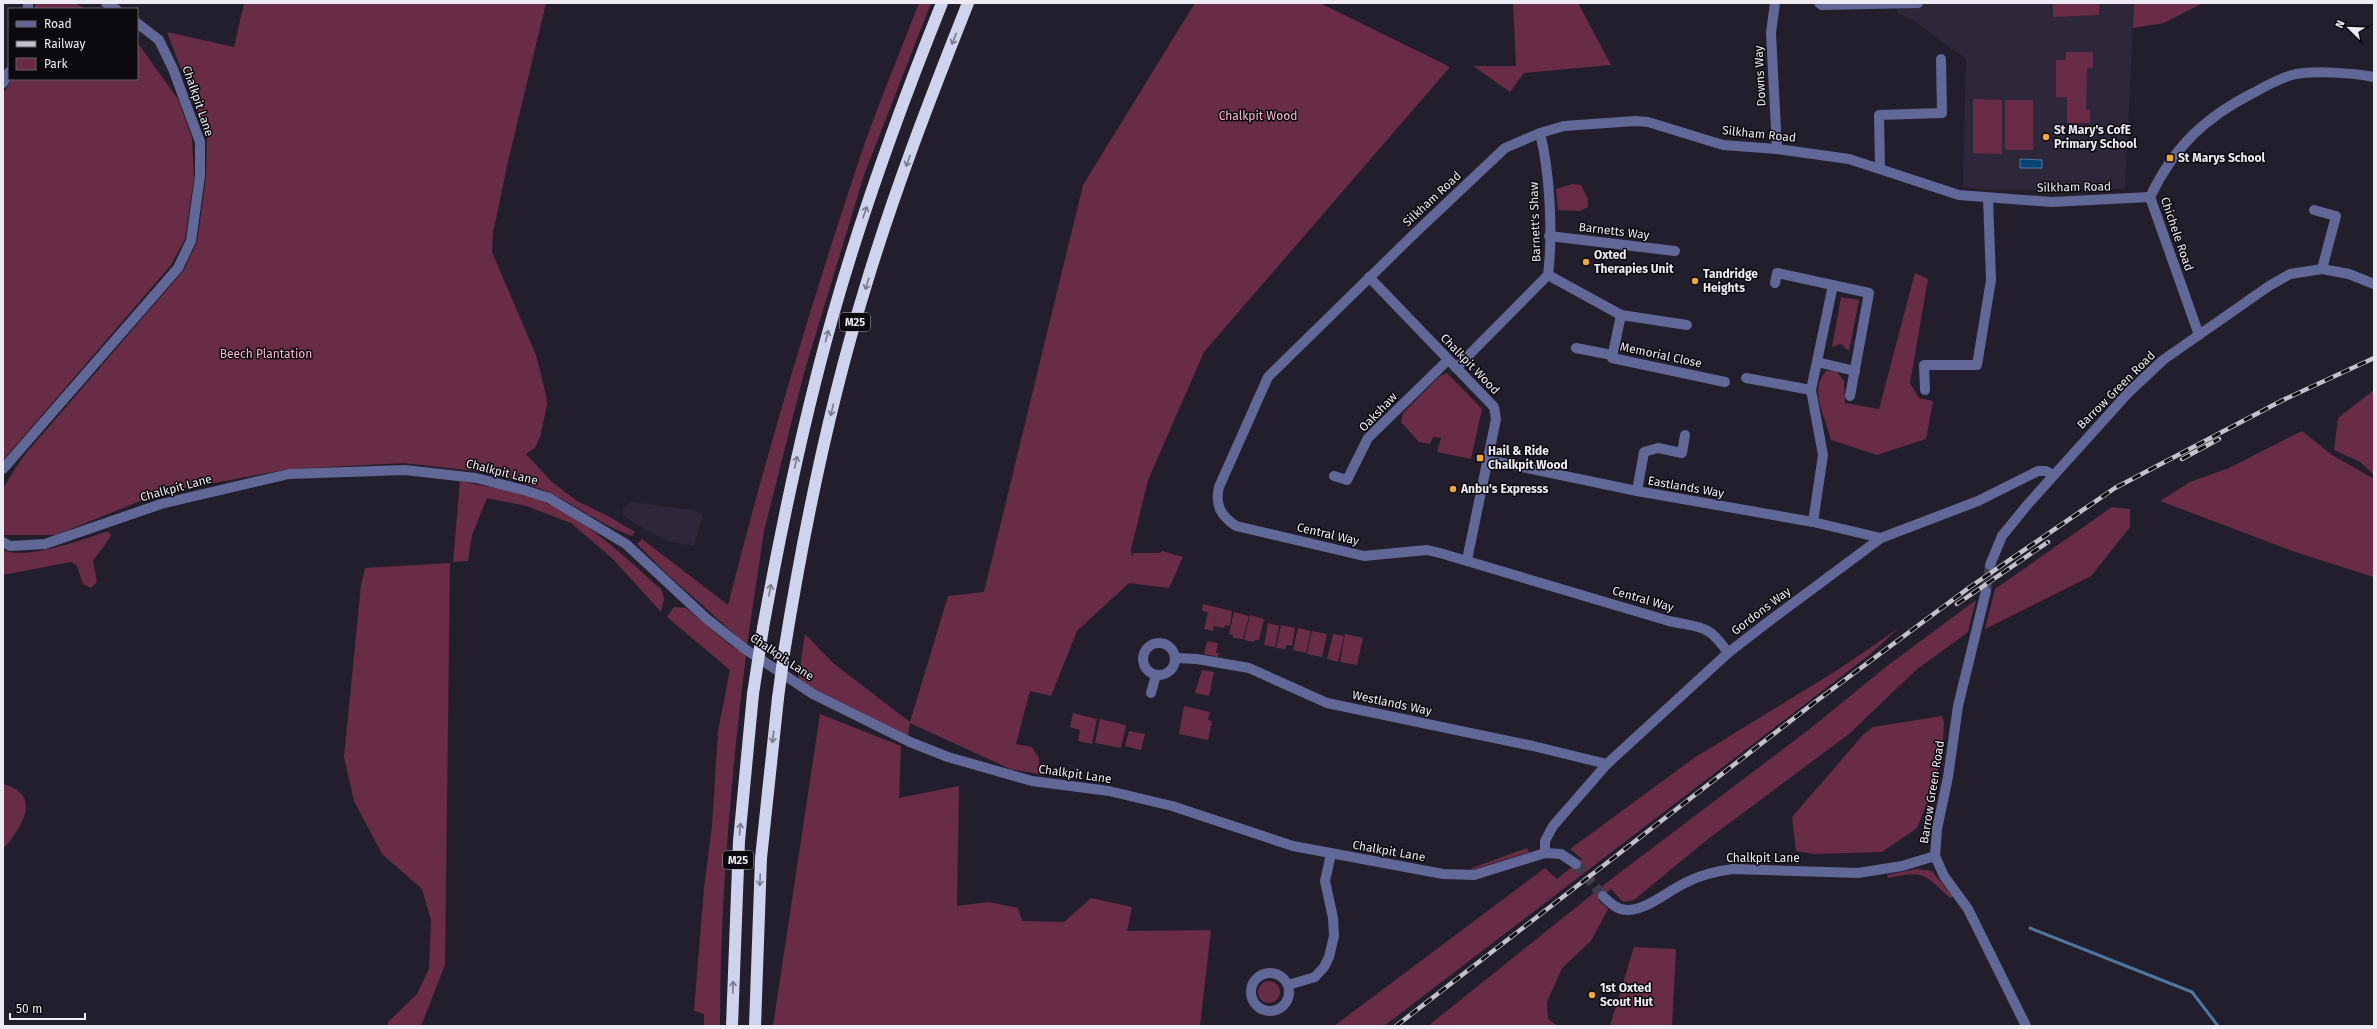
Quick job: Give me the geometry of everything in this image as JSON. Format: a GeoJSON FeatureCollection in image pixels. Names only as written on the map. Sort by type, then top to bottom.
{"type":"FeatureCollection","features":[{"type":"Feature","properties":{"kind":"highway","name":"M25"},"geometry":{"type":"LineString","coordinates":[[732,1026],[737,880],[753,694],[763,628],[805,424],[832,316],[882,161],[942,3]]}},
{"type":"Feature","properties":{"kind":"highway","name":"M25"},"geometry":{"type":"LineString","coordinates":[[755,1026],[761,858],[778,698],[784,653],[812,497],[851,339],[899,184],[968,3]]}},
{"type":"Feature","properties":{"kind":"street","name":"Downs Way"},"geometry":{"type":"LineString","coordinates":[[1775,3],[1771,33],[1777,149]]}},
{"type":"Feature","properties":{"kind":"street"},"geometry":{"type":"LineString","coordinates":[[1819,3],[1822,5],[1838,5],[1918,3]]}},
{"type":"Feature","properties":{"kind":"street","name":"Chalkpit Lane"},"geometry":{"type":"LineString","coordinates":[[3,469],[178,268],[191,241],[200,176],[200,142],[174,69],[159,40],[138,24]]}},
{"type":"Feature","properties":{"kind":"street"},"geometry":{"type":"LineString","coordinates":[[1880,168],[1879,115],[1942,113],[1941,59]]}},
{"type":"Feature","properties":{"kind":"street"},"geometry":{"type":"LineString","coordinates":[[3,83],[8,74]]}},
{"type":"Feature","properties":{"kind":"street","name":"Chichele Road"},"geometry":{"type":"LineString","coordinates":[[2199,335],[2150,197],[2162,171],[2191,134],[2234,102],[2273,82],[2293,75],[2362,75],[2374,77]]}},
{"type":"Feature","properties":{"kind":"street","name":"Silkham Road"},"geometry":{"type":"LineString","coordinates":[[1369,277],[1505,148],[1540,133],[1564,126],[1635,121],[1648,122],[1723,145],[1777,149],[1848,159],[1880,168],[1959,195],[2052,202],[2150,197]]}},
{"type":"Feature","properties":{"kind":"street","name":"Barnett's Shaw"},"geometry":{"type":"LineString","coordinates":[[1456,368],[1548,275],[1549,236],[1544,152],[1540,133]]}},
{"type":"Feature","properties":{"kind":"street"},"geometry":{"type":"LineString","coordinates":[[1925,390],[1924,365],[1977,365],[1991,280],[1988,198]]}},
{"type":"Feature","properties":{"kind":"street"},"geometry":{"type":"LineString","coordinates":[[2314,210],[2336,216],[2322,269]]}},
{"type":"Feature","properties":{"kind":"street","name":"Barnetts Way"},"geometry":{"type":"LineString","coordinates":[[1549,236],[1675,251]]}},
{"type":"Feature","properties":{"kind":"street","name":"Barrow Green Road"},"geometry":{"type":"LineString","coordinates":[[1990,565],[2002,536],[2053,475],[2129,392],[2163,360],[2283,277],[2306,270],[2322,269],[2349,274],[2374,284]]}},
{"type":"Feature","properties":{"kind":"street"},"geometry":{"type":"LineString","coordinates":[[1776,283],[1777,273],[1869,293],[1850,396]]}},
{"type":"Feature","properties":{"kind":"street"},"geometry":{"type":"LineString","coordinates":[[1548,275],[1621,315],[1687,324]]}},
{"type":"Feature","properties":{"kind":"street","name":"Chalkpit Wood"},"geometry":{"type":"LineString","coordinates":[[1369,277],[1494,407],[1496,420],[1467,560]]}},
{"type":"Feature","properties":{"kind":"street","name":"Central Way"},"geometry":{"type":"LineString","coordinates":[[1369,277],[1268,377],[1219,487],[1216,499],[1220,512],[1236,526],[1364,556],[1427,550],[1467,560],[1670,621],[1704,628],[1713,632],[1728,653]]}},
{"type":"Feature","properties":{"kind":"street"},"geometry":{"type":"LineString","coordinates":[[1813,522],[1823,455],[1811,390],[1833,285]]}},
{"type":"Feature","properties":{"kind":"street","name":"Memorial Close"},"geometry":{"type":"LineString","coordinates":[[1621,315],[1612,358],[1725,382]]}},
{"type":"Feature","properties":{"kind":"street"},"geometry":{"type":"LineString","coordinates":[[1576,348],[1612,355]]}},
{"type":"Feature","properties":{"kind":"street","name":"Oakshaw"},"geometry":{"type":"LineString","coordinates":[[1334,476],[1347,480],[1368,438],[1448,360]]}},
{"type":"Feature","properties":{"kind":"street"},"geometry":{"type":"LineString","coordinates":[[1817,362],[1855,371]]}},
{"type":"Feature","properties":{"kind":"street"},"geometry":{"type":"LineString","coordinates":[[1746,378],[1811,390]]}},
{"type":"Feature","properties":{"kind":"street"},"geometry":{"type":"LineString","coordinates":[[1637,491],[1644,452],[1658,448],[1682,453],[1685,435]]}},
{"type":"Feature","properties":{"kind":"street","name":"Eastlands Way"},"geometry":{"type":"LineString","coordinates":[[1488,460],[1637,491],[1813,522],[1881,538]]}},
{"type":"Feature","properties":{"kind":"street","name":"Chalkpit Lane"},"geometry":{"type":"LineString","coordinates":[[3,542],[10,546],[45,544],[161,504],[289,474],[405,470],[476,478],[524,490],[548,498],[626,544],[707,619],[745,649],[813,694],[910,742],[948,757],[1032,781],[1136,797],[1172,806],[1260,837],[1331,854],[1458,876],[1474,875],[1545,853],[1561,854],[1576,864]]}},
{"type":"Feature","properties":{"kind":"street","name":"Gordons Way"},"geometry":{"type":"LineString","coordinates":[[1545,853],[1546,841],[1553,826],[1607,764],[1728,653],[1881,538],[1978,501],[2038,471],[2046,471],[2053,475]]}},
{"type":"Feature","properties":{"kind":"street","name":"Barrow Green Road"},"geometry":{"type":"LineString","coordinates":[[1986,591],[1958,706],[1948,777],[1937,829],[1935,856],[1944,876],[1968,909],[2026,1026]]}},
{"type":"Feature","properties":{"kind":"street"},"geometry":{"type":"LineString","coordinates":[[1160,643],[1166,644],[1174,652],[1176,658],[1172,670],[1162,676],[1156,675],[1151,673],[1144,664],[1144,654],[1150,646],[1160,643]]}},
{"type":"Feature","properties":{"kind":"street","name":"Westlands Way"},"geometry":{"type":"LineString","coordinates":[[1176,658],[1197,659],[1248,668],[1327,703],[1540,747],[1607,764]]}},
{"type":"Feature","properties":{"kind":"street"},"geometry":{"type":"LineString","coordinates":[[1151,693],[1156,675]]}},
{"type":"Feature","properties":{"kind":"street"},"geometry":{"type":"LineString","coordinates":[[1288,984],[1315,977],[1324,967],[1329,957],[1334,936],[1333,918],[1326,881],[1331,854]]}},
{"type":"Feature","properties":{"kind":"street","name":"Chalkpit Lane"},"geometry":{"type":"LineString","coordinates":[[1603,896],[1610,904],[1629,910],[1640,908],[1685,882],[1712,872],[1733,869],[1858,873],[1902,866],[1935,856]]}},
{"type":"Feature","properties":{"kind":"shaded area","name":"St Mary's CofE Primary School"},"geometry":{"type":"Polygon","coordinates":[[[1897,3],[2134,3],[2125,189],[1986,190],[1963,187],[1966,59],[1913,20],[1897,13],[1897,3]]]}},
{"type":"Feature","properties":{"kind":"shaded area"},"geometry":{"type":"Polygon","coordinates":[[[631,502],[693,510],[703,514],[694,546],[671,542],[647,531],[623,515],[623,509],[631,502]]]}},
{"type":"Feature","properties":{"kind":"green space"},"geometry":{"type":"Polygon","coordinates":[[[35,3],[74,3],[84,8],[35,8],[35,3]]]}},
{"type":"Feature","properties":{"kind":"green space","name":"Beech Plantation"},"geometry":{"type":"Polygon","coordinates":[[[244,3],[546,3],[507,166],[493,233],[492,252],[536,355],[546,395],[547,405],[540,437],[535,448],[526,454],[552,482],[577,501],[608,516],[635,532],[632,536],[602,522],[550,493],[510,479],[511,475],[404,463],[289,469],[160,493],[56,535],[3,535],[3,488],[22,458],[184,270],[197,242],[206,178],[207,137],[167,32],[234,47],[244,3]]]}},
{"type":"Feature","properties":{"kind":"green space"},"geometry":{"type":"Polygon","coordinates":[[[919,3],[931,3],[864,175],[804,373],[764,531],[747,645],[665,572],[637,544],[642,539],[728,605],[773,437],[823,270],[866,140],[919,3]]]}},
{"type":"Feature","properties":{"kind":"green space","name":"Chalkpit Wood"},"geometry":{"type":"Polygon","coordinates":[[[1195,3],[1320,3],[1450,67],[1204,352],[1148,480],[1131,550],[1132,557],[1133,553],[1159,553],[1162,551],[1183,557],[1169,588],[1129,583],[1077,631],[1051,696],[1030,691],[1016,744],[1032,747],[1039,758],[1039,774],[1010,769],[910,723],[908,736],[798,681],[805,634],[833,663],[910,722],[948,596],[984,592],[1083,185],[1195,3]]]}},
{"type":"Feature","properties":{"kind":"green space"},"geometry":{"type":"Polygon","coordinates":[[[1513,3],[1578,3],[1611,65],[1524,73],[1510,92],[1473,66],[1516,66],[1513,3]]]}},
{"type":"Feature","properties":{"kind":"green space"},"geometry":{"type":"Polygon","coordinates":[[[2053,3],[2099,3],[2099,15],[2053,17],[2053,3]]]}},
{"type":"Feature","properties":{"kind":"green space"},"geometry":{"type":"Polygon","coordinates":[[[2134,3],[2203,3],[2164,23],[2133,28],[2134,3]]]}},
{"type":"Feature","properties":{"kind":"green space"},"geometry":{"type":"Polygon","coordinates":[[[138,43],[178,99],[192,138],[194,178],[185,239],[171,265],[3,460],[3,94],[11,80],[138,80],[138,43]]]}},
{"type":"Feature","properties":{"kind":"green space"},"geometry":{"type":"Polygon","coordinates":[[[2066,52],[2093,52],[2093,68],[2087,68],[2086,110],[2090,110],[2090,123],[2067,123],[2067,97],[2056,97],[2056,60],[2066,60],[2066,52]]]}},
{"type":"Feature","properties":{"kind":"green space"},"geometry":{"type":"Polygon","coordinates":[[[1973,99],[2002,100],[2002,154],[1973,153],[1973,99]]]}},
{"type":"Feature","properties":{"kind":"green space"},"geometry":{"type":"Polygon","coordinates":[[[2005,100],[2033,100],[2033,150],[2005,150],[2005,100]]]}},
{"type":"Feature","properties":{"kind":"green space"},"geometry":{"type":"Polygon","coordinates":[[[1572,184],[1581,185],[1588,199],[1588,207],[1580,211],[1558,210],[1556,189],[1572,184]]]}},
{"type":"Feature","properties":{"kind":"green space"},"geometry":{"type":"Polygon","coordinates":[[[1915,273],[1928,279],[1910,383],[1919,398],[1933,401],[1926,439],[1877,455],[1831,440],[1818,396],[1818,387],[1821,379],[1826,371],[1836,371],[1844,381],[1845,403],[1879,409],[1915,273]]]}},
{"type":"Feature","properties":{"kind":"green space"},"geometry":{"type":"Polygon","coordinates":[[[1841,297],[1859,300],[1849,351],[1841,344],[1832,347],[1841,297]]]}},
{"type":"Feature","properties":{"kind":"green space"},"geometry":{"type":"Polygon","coordinates":[[[1447,373],[1482,409],[1471,459],[1437,452],[1441,438],[1433,437],[1430,444],[1419,442],[1401,422],[1403,413],[1440,376],[1447,373]]]}},
{"type":"Feature","properties":{"kind":"green space"},"geometry":{"type":"Polygon","coordinates":[[[2374,390],[2374,475],[2360,462],[2334,450],[2338,418],[2374,390]]]}},
{"type":"Feature","properties":{"kind":"green space"},"geometry":{"type":"Polygon","coordinates":[[[2302,431],[2332,455],[2374,479],[2374,577],[2295,552],[2160,501],[2190,482],[2229,468],[2302,431]]]}},
{"type":"Feature","properties":{"kind":"green space"},"geometry":{"type":"Polygon","coordinates":[[[460,481],[528,496],[571,516],[603,539],[662,590],[664,599],[661,612],[613,559],[571,523],[526,506],[487,498],[472,535],[468,561],[453,562],[460,481]]]}},
{"type":"Feature","properties":{"kind":"green space"},"geometry":{"type":"Polygon","coordinates":[[[2112,507],[2130,509],[2130,527],[2091,576],[1985,629],[1995,589],[2112,507]]]}},
{"type":"Feature","properties":{"kind":"green space"},"geometry":{"type":"Polygon","coordinates":[[[109,532],[111,536],[93,561],[97,582],[91,588],[83,584],[77,566],[71,562],[3,575],[3,550],[13,553],[39,551],[69,544],[109,532]]]}},
{"type":"Feature","properties":{"kind":"green space"},"geometry":{"type":"Polygon","coordinates":[[[450,563],[445,965],[421,1026],[388,1026],[388,1022],[417,994],[429,969],[431,920],[422,889],[382,854],[354,801],[344,757],[361,585],[365,568],[450,563]]]}},
{"type":"Feature","properties":{"kind":"green space"},"geometry":{"type":"Polygon","coordinates":[[[1976,600],[1968,632],[1916,670],[1849,734],[1708,839],[1634,900],[1623,902],[1611,889],[1598,900],[1608,909],[1591,941],[1562,968],[1547,1002],[1548,1019],[1558,1026],[1428,1026],[1614,877],[1811,728],[1887,666],[1976,600]]]}},
{"type":"Feature","properties":{"kind":"green space"},"geometry":{"type":"Polygon","coordinates":[[[1203,604],[1232,611],[1230,626],[1225,625],[1224,628],[1214,626],[1216,610],[1213,631],[1204,629],[1208,612],[1202,611],[1203,604]]]}},
{"type":"Feature","properties":{"kind":"green space"},"geometry":{"type":"Polygon","coordinates":[[[674,607],[686,608],[730,645],[746,655],[727,840],[722,933],[720,1026],[704,1026],[704,1014],[694,1011],[704,888],[712,826],[718,731],[730,670],[667,617],[674,607]]]}},
{"type":"Feature","properties":{"kind":"green space"},"geometry":{"type":"Polygon","coordinates":[[[1234,612],[1249,616],[1243,639],[1233,638],[1233,635],[1229,634],[1234,612]]]}},
{"type":"Feature","properties":{"kind":"green space"},"geometry":{"type":"Polygon","coordinates":[[[1250,615],[1264,619],[1259,640],[1255,640],[1254,642],[1244,640],[1250,615]]]}},
{"type":"Feature","properties":{"kind":"green space"},"geometry":{"type":"Polygon","coordinates":[[[1268,623],[1279,626],[1275,647],[1264,645],[1268,623]]]}},
{"type":"Feature","properties":{"kind":"green space"},"geometry":{"type":"Polygon","coordinates":[[[1281,625],[1295,628],[1292,646],[1286,645],[1286,649],[1276,648],[1281,625]]]}},
{"type":"Feature","properties":{"kind":"green space"},"geometry":{"type":"Polygon","coordinates":[[[1298,628],[1311,631],[1306,653],[1293,650],[1298,628]]]}},
{"type":"Feature","properties":{"kind":"green space"},"geometry":{"type":"Polygon","coordinates":[[[1899,628],[1868,656],[1384,1026],[1334,1026],[1545,868],[1557,879],[1582,859],[1570,849],[1694,758],[1839,669],[1899,628]]]}},
{"type":"Feature","properties":{"kind":"green space"},"geometry":{"type":"Polygon","coordinates":[[[1312,631],[1327,634],[1322,657],[1307,654],[1312,631]]]}},
{"type":"Feature","properties":{"kind":"green space"},"geometry":{"type":"Polygon","coordinates":[[[1333,634],[1344,636],[1338,662],[1327,659],[1333,634]]]}},
{"type":"Feature","properties":{"kind":"green space"},"geometry":{"type":"Polygon","coordinates":[[[1345,634],[1363,638],[1357,665],[1340,662],[1345,634]]]}},
{"type":"Feature","properties":{"kind":"green space"},"geometry":{"type":"Polygon","coordinates":[[[1207,641],[1218,643],[1216,653],[1219,653],[1218,657],[1204,654],[1207,641]]]}},
{"type":"Feature","properties":{"kind":"green space"},"geometry":{"type":"Polygon","coordinates":[[[1202,670],[1214,672],[1209,696],[1195,693],[1202,670]]]}},
{"type":"Feature","properties":{"kind":"green space"},"geometry":{"type":"Polygon","coordinates":[[[1184,706],[1210,712],[1208,720],[1212,721],[1208,740],[1179,734],[1184,706]]]}},
{"type":"Feature","properties":{"kind":"green space"},"geometry":{"type":"Polygon","coordinates":[[[1073,713],[1097,719],[1092,744],[1078,741],[1080,730],[1070,727],[1073,713]]]}},
{"type":"Feature","properties":{"kind":"green space"},"geometry":{"type":"Polygon","coordinates":[[[820,714],[901,746],[899,798],[959,786],[957,906],[989,902],[1018,908],[1022,921],[1064,922],[1091,898],[1132,907],[1127,931],[1211,930],[1200,1026],[773,1026],[820,714]]]}},
{"type":"Feature","properties":{"kind":"green space"},"geometry":{"type":"Polygon","coordinates":[[[1942,716],[1944,722],[1942,756],[1933,788],[1917,828],[1882,852],[1814,854],[1796,851],[1792,817],[1863,735],[1873,727],[1942,716]]]}},
{"type":"Feature","properties":{"kind":"green space"},"geometry":{"type":"Polygon","coordinates":[[[1100,719],[1126,725],[1121,748],[1095,743],[1100,719]]]}},
{"type":"Feature","properties":{"kind":"green space"},"geometry":{"type":"Polygon","coordinates":[[[1129,731],[1145,734],[1141,750],[1125,746],[1129,731]]]}},
{"type":"Feature","properties":{"kind":"green space"},"geometry":{"type":"Polygon","coordinates":[[[3,784],[16,789],[23,796],[26,804],[22,822],[3,849],[3,784]]]}},
{"type":"Feature","properties":{"kind":"green space"},"geometry":{"type":"Polygon","coordinates":[[[1527,848],[1529,852],[1471,870],[1472,868],[1527,848]]]}},
{"type":"Feature","properties":{"kind":"green space"},"geometry":{"type":"Polygon","coordinates":[[[1916,869],[1932,871],[1953,897],[1950,898],[1928,879],[1917,874],[1888,878],[1887,875],[1916,869]]]}},
{"type":"Feature","properties":{"kind":"green space"},"geometry":{"type":"Polygon","coordinates":[[[1634,947],[1676,949],[1672,1026],[1610,1026],[1634,947]]]}},
{"type":"Feature","properties":{"kind":"green space"},"geometry":{"type":"Polygon","coordinates":[[[1269,981],[1277,984],[1280,992],[1277,1000],[1269,1003],[1261,1000],[1258,992],[1261,984],[1269,981]]]}},
{"type":"Feature","properties":{"kind":"water"},"geometry":{"type":"Polygon","coordinates":[[[2020,159],[2042,160],[2042,168],[2020,168],[2020,159]]]}},
{"type":"Feature","properties":{"kind":"waterway"},"geometry":{"type":"LineString","coordinates":[[2030,928],[2192,992],[2218,1026]]}},
{"type":"Feature","properties":{"kind":"tunnel"},"geometry":{"type":"LineString","coordinates":[[1986,591],[1990,565]]}},
{"type":"Feature","properties":{"kind":"tunnel"},"geometry":{"type":"LineString","coordinates":[[1576,864],[1603,896]]}},
{"type":"Feature","properties":{"kind":"railway"},"geometry":{"type":"LineString","coordinates":[[1396,1026],[1815,702],[1970,587],[2115,488],[2283,400],[2374,358]]}},
{"type":"Feature","properties":{"kind":"railway"},"geometry":{"type":"LineString","coordinates":[[2182,459],[2219,439]]}},
{"type":"Feature","properties":{"kind":"railway"},"geometry":{"type":"LineString","coordinates":[[1957,604],[2048,542]]}},
{"type":"Feature","properties":{"kind":"place","name":"St Mary's CofE Primary School"},"geometry":{"type":"Point","coordinates":[2046,137]}},
{"type":"Feature","properties":{"kind":"place","name":"St Marys School"},"geometry":{"type":"Point","coordinates":[2170,158]}},
{"type":"Feature","properties":{"kind":"place","name":"Oxted Therapies Unit"},"geometry":{"type":"Point","coordinates":[1586,262]}},
{"type":"Feature","properties":{"kind":"place","name":"Tandridge Heights"},"geometry":{"type":"Point","coordinates":[1695,281]}},
{"type":"Feature","properties":{"kind":"place","name":"Hail & Ride Chalkpit Wood"},"geometry":{"type":"Point","coordinates":[1480,458]}},
{"type":"Feature","properties":{"kind":"place","name":"Anbu's Expresss"},"geometry":{"type":"Point","coordinates":[1453,489]}},
{"type":"Feature","properties":{"kind":"place","name":"1st Oxted Scout Hut"},"geometry":{"type":"Point","coordinates":[1592,995]}}]}
